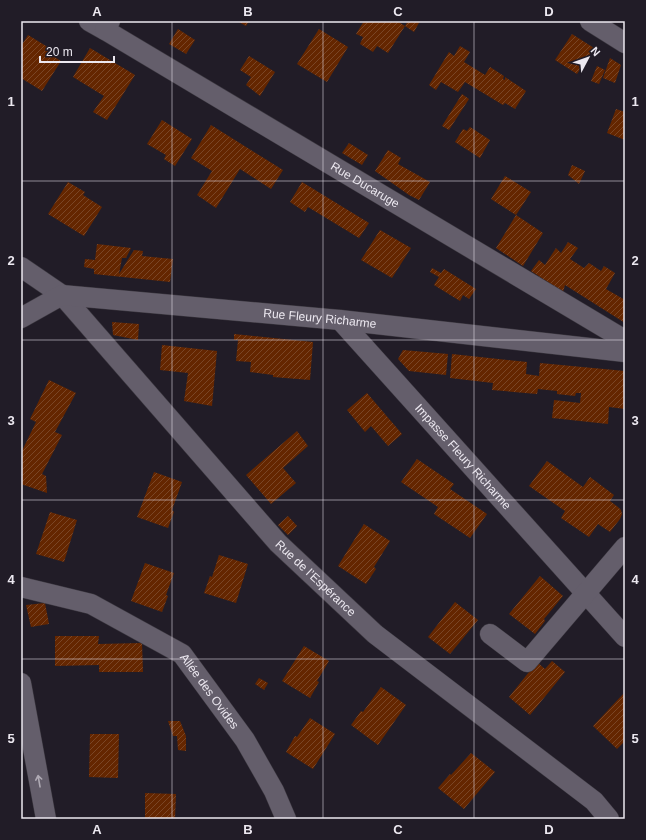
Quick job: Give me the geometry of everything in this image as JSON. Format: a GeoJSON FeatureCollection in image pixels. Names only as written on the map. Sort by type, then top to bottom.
{"type":"FeatureCollection","features":[{"type":"Feature","properties":{"kind":"street"},"geometry":{"type":"LineString","coordinates":[[590,21],[625,43]]}},
{"type":"Feature","properties":{"kind":"street","name":"Rue Ducaruge"},"geometry":{"type":"LineString","coordinates":[[102,24],[625,340]]}},
{"type":"Feature","properties":{"kind":"street"},"geometry":{"type":"LineString","coordinates":[[21,267],[62,295],[21,318]]}},
{"type":"Feature","properties":{"kind":"street","name":"Rue Fleury Richarme"},"geometry":{"type":"LineString","coordinates":[[62,295],[340,320],[625,352]]}},
{"type":"Feature","properties":{"kind":"street","name":"Rue de l’Espérance"},"geometry":{"type":"LineString","coordinates":[[62,295],[278,543],[375,634],[594,800],[609,819]]}},
{"type":"Feature","properties":{"kind":"street","name":"Impasse Fleury Richarme"},"geometry":{"type":"LineString","coordinates":[[340,320],[625,637]]}},
{"type":"Feature","properties":{"kind":"street"},"geometry":{"type":"LineString","coordinates":[[490,634],[527,662],[625,547]]}},
{"type":"Feature","properties":{"kind":"street","name":"Allée des Ovides"},"geometry":{"type":"LineString","coordinates":[[21,587],[91,604],[182,654],[245,740],[274,791],[286,819]]}},
{"type":"Feature","properties":{"kind":"street"},"geometry":{"type":"LineString","coordinates":[[21,683],[46,819]]}},
{"type":"Feature","properties":{"kind":"building"},"geometry":{"type":"Polygon","coordinates":[[[237,21],[249,21],[246,26],[237,21]]]}},
{"type":"Feature","properties":{"kind":"building"},"geometry":{"type":"Polygon","coordinates":[[[364,21],[397,21],[405,26],[388,53],[377,46],[373,52],[360,44],[363,37],[356,34],[364,21]]]}},
{"type":"Feature","properties":{"kind":"building"},"geometry":{"type":"Polygon","coordinates":[[[408,21],[420,21],[414,32],[405,26],[408,21]]]}},
{"type":"Feature","properties":{"kind":"building"},"geometry":{"type":"Polygon","coordinates":[[[178,29],[195,40],[186,54],[169,44],[178,29]]]}},
{"type":"Feature","properties":{"kind":"building"},"geometry":{"type":"Polygon","coordinates":[[[319,29],[348,47],[327,82],[297,64],[319,29]]]}},
{"type":"Feature","properties":{"kind":"building"},"geometry":{"type":"Polygon","coordinates":[[[572,34],[594,48],[577,74],[555,60],[572,34]]]}},
{"type":"Feature","properties":{"kind":"building"},"geometry":{"type":"Polygon","coordinates":[[[28,35],[51,49],[48,53],[61,61],[42,91],[21,78],[21,46],[28,35]]]}},
{"type":"Feature","properties":{"kind":"building"},"geometry":{"type":"Polygon","coordinates":[[[460,46],[470,52],[464,62],[485,75],[490,67],[504,76],[503,79],[505,80],[505,77],[526,91],[515,109],[505,103],[503,105],[465,82],[458,92],[441,82],[436,90],[429,85],[449,52],[454,56],[460,46]]]}},
{"type":"Feature","properties":{"kind":"building"},"geometry":{"type":"Polygon","coordinates":[[[90,48],[135,75],[107,120],[93,112],[104,96],[73,77],[90,48]]]}},
{"type":"Feature","properties":{"kind":"building"},"geometry":{"type":"Polygon","coordinates":[[[249,56],[275,72],[260,96],[246,85],[251,77],[240,70],[249,56]]]}},
{"type":"Feature","properties":{"kind":"building"},"geometry":{"type":"Polygon","coordinates":[[[610,58],[621,65],[615,83],[603,78],[610,58]]]}},
{"type":"Feature","properties":{"kind":"building"},"geometry":{"type":"Polygon","coordinates":[[[597,66],[605,70],[599,84],[591,81],[597,66]]]}},
{"type":"Feature","properties":{"kind":"building"},"geometry":{"type":"Polygon","coordinates":[[[462,94],[469,99],[449,130],[442,126],[462,94]]]}},
{"type":"Feature","properties":{"kind":"building"},"geometry":{"type":"Polygon","coordinates":[[[616,109],[625,112],[625,140],[607,133],[616,109]]]}},
{"type":"Feature","properties":{"kind":"building"},"geometry":{"type":"Polygon","coordinates":[[[162,120],[192,139],[175,166],[164,159],[166,155],[147,144],[162,120]]]}},
{"type":"Feature","properties":{"kind":"building"},"geometry":{"type":"Polygon","coordinates":[[[211,125],[283,170],[271,189],[240,169],[216,208],[197,195],[212,171],[191,158],[211,125]]]}},
{"type":"Feature","properties":{"kind":"building"},"geometry":{"type":"Polygon","coordinates":[[[470,127],[490,140],[480,158],[455,142],[463,129],[467,131],[470,127]]]}},
{"type":"Feature","properties":{"kind":"building"},"geometry":{"type":"Polygon","coordinates":[[[349,143],[368,155],[362,165],[342,153],[349,143]]]}},
{"type":"Feature","properties":{"kind":"building"},"geometry":{"type":"Polygon","coordinates":[[[388,150],[401,158],[398,164],[430,182],[419,200],[409,195],[375,171],[388,150]]]}},
{"type":"Feature","properties":{"kind":"building"},"geometry":{"type":"Polygon","coordinates":[[[572,165],[585,171],[579,184],[568,175],[572,165]]]}},
{"type":"Feature","properties":{"kind":"building"},"geometry":{"type":"Polygon","coordinates":[[[505,176],[531,192],[516,215],[491,199],[505,176]]]}},
{"type":"Feature","properties":{"kind":"building"},"geometry":{"type":"Polygon","coordinates":[[[68,182],[85,192],[83,195],[102,207],[84,236],[48,214],[68,182]]]}},
{"type":"Feature","properties":{"kind":"building"},"geometry":{"type":"Polygon","coordinates":[[[302,182],[369,223],[359,238],[308,207],[305,212],[290,202],[302,182]]]}},
{"type":"Feature","properties":{"kind":"building"},"geometry":{"type":"Polygon","coordinates":[[[516,215],[543,233],[523,266],[496,248],[516,215]]]}},
{"type":"Feature","properties":{"kind":"building"},"geometry":{"type":"Polygon","coordinates":[[[380,230],[411,248],[392,278],[361,260],[380,230]]]}},
{"type":"Feature","properties":{"kind":"building"},"geometry":{"type":"Polygon","coordinates":[[[568,242],[578,248],[570,259],[584,268],[589,263],[601,271],[604,266],[615,273],[606,289],[625,300],[625,323],[565,285],[563,292],[531,271],[539,260],[545,265],[556,248],[561,253],[568,242]]]}},
{"type":"Feature","properties":{"kind":"building"},"geometry":{"type":"Polygon","coordinates":[[[97,244],[131,248],[126,258],[122,258],[119,274],[134,250],[143,251],[142,256],[173,259],[170,282],[94,274],[94,269],[84,267],[85,259],[95,260],[97,244]]]}},
{"type":"Feature","properties":{"kind":"building"},"geometry":{"type":"Polygon","coordinates":[[[432,268],[441,273],[444,269],[476,289],[469,299],[463,295],[460,301],[434,285],[439,277],[430,272],[432,268]]]}},
{"type":"Feature","properties":{"kind":"building"},"geometry":{"type":"Polygon","coordinates":[[[112,322],[139,324],[138,340],[113,335],[112,322]]]}},
{"type":"Feature","properties":{"kind":"building"},"geometry":{"type":"Polygon","coordinates":[[[234,334],[313,342],[310,380],[273,377],[273,375],[250,372],[251,362],[236,361],[238,340],[234,340],[234,334]]]}},
{"type":"Feature","properties":{"kind":"building"},"geometry":{"type":"Polygon","coordinates":[[[162,345],[217,351],[212,406],[184,401],[188,373],[160,370],[162,345]]]}},
{"type":"Feature","properties":{"kind":"building"},"geometry":{"type":"Polygon","coordinates":[[[403,350],[448,354],[446,375],[409,371],[398,359],[403,350]]]}},
{"type":"Feature","properties":{"kind":"building"},"geometry":{"type":"Polygon","coordinates":[[[452,354],[527,362],[526,374],[539,376],[540,363],[625,371],[625,409],[609,407],[608,424],[552,418],[554,400],[580,403],[581,393],[576,393],[575,396],[557,394],[557,391],[538,389],[537,394],[492,390],[493,383],[450,378],[452,354]]]}},
{"type":"Feature","properties":{"kind":"building"},"geometry":{"type":"Polygon","coordinates":[[[49,380],[76,393],[55,432],[62,435],[42,474],[46,476],[47,493],[21,484],[21,453],[36,422],[30,419],[49,380]]]}},
{"type":"Feature","properties":{"kind":"building"},"geometry":{"type":"Polygon","coordinates":[[[367,393],[402,434],[388,446],[371,426],[365,432],[347,410],[367,393]]]}},
{"type":"Feature","properties":{"kind":"building"},"geometry":{"type":"Polygon","coordinates":[[[297,431],[308,446],[283,468],[296,483],[271,504],[246,475],[297,431]]]}},
{"type":"Feature","properties":{"kind":"building"},"geometry":{"type":"Polygon","coordinates":[[[417,459],[454,484],[450,489],[487,514],[470,538],[434,514],[438,507],[401,482],[417,459]]]}},
{"type":"Feature","properties":{"kind":"building"},"geometry":{"type":"Polygon","coordinates":[[[547,461],[583,487],[590,477],[614,495],[610,501],[621,510],[622,514],[610,532],[598,524],[589,537],[561,518],[565,511],[529,486],[547,461]]]}},
{"type":"Feature","properties":{"kind":"building"},"geometry":{"type":"Polygon","coordinates":[[[154,472],[182,482],[172,510],[174,512],[168,528],[137,517],[154,472]]]}},
{"type":"Feature","properties":{"kind":"building"},"geometry":{"type":"Polygon","coordinates":[[[50,512],[77,520],[64,562],[36,554],[50,512]]]}},
{"type":"Feature","properties":{"kind":"building"},"geometry":{"type":"Polygon","coordinates":[[[288,516],[297,526],[288,535],[278,525],[288,516]]]}},
{"type":"Feature","properties":{"kind":"building"},"geometry":{"type":"Polygon","coordinates":[[[364,524],[390,541],[374,567],[376,569],[366,584],[338,566],[364,524]]]}},
{"type":"Feature","properties":{"kind":"building"},"geometry":{"type":"Polygon","coordinates":[[[219,555],[248,564],[236,603],[204,593],[210,576],[212,577],[219,555]]]}},
{"type":"Feature","properties":{"kind":"building"},"geometry":{"type":"Polygon","coordinates":[[[145,563],[174,573],[162,612],[131,601],[145,563]]]}},
{"type":"Feature","properties":{"kind":"building"},"geometry":{"type":"Polygon","coordinates":[[[540,576],[563,596],[544,619],[545,621],[535,634],[509,614],[540,576]]]}},
{"type":"Feature","properties":{"kind":"building"},"geometry":{"type":"Polygon","coordinates":[[[455,602],[478,620],[450,654],[428,637],[455,602]]]}},
{"type":"Feature","properties":{"kind":"building"},"geometry":{"type":"Polygon","coordinates":[[[45,603],[49,624],[31,627],[26,605],[45,603]]]}},
{"type":"Feature","properties":{"kind":"building"},"geometry":{"type":"Polygon","coordinates":[[[55,636],[99,636],[98,644],[142,643],[143,672],[99,672],[99,665],[55,666],[55,636]]]}},
{"type":"Feature","properties":{"kind":"building"},"geometry":{"type":"Polygon","coordinates":[[[304,646],[329,661],[317,681],[319,682],[310,698],[282,681],[304,646]]]}},
{"type":"Feature","properties":{"kind":"building"},"geometry":{"type":"Polygon","coordinates":[[[552,661],[565,672],[530,715],[509,697],[537,662],[545,669],[552,661]]]}},
{"type":"Feature","properties":{"kind":"building"},"geometry":{"type":"Polygon","coordinates":[[[259,678],[268,683],[264,690],[255,684],[259,678]]]}},
{"type":"Feature","properties":{"kind":"building"},"geometry":{"type":"Polygon","coordinates":[[[381,687],[406,705],[378,745],[351,725],[361,711],[363,712],[381,687]]]}},
{"type":"Feature","properties":{"kind":"building"},"geometry":{"type":"Polygon","coordinates":[[[625,692],[625,741],[617,749],[593,726],[625,692]]]}},
{"type":"Feature","properties":{"kind":"building"},"geometry":{"type":"Polygon","coordinates":[[[310,718],[335,734],[313,769],[286,752],[295,736],[297,737],[310,718]]]}},
{"type":"Feature","properties":{"kind":"building"},"geometry":{"type":"Polygon","coordinates":[[[168,721],[180,721],[186,736],[186,751],[178,750],[177,736],[173,736],[168,721]]]}},
{"type":"Feature","properties":{"kind":"building"},"geometry":{"type":"Polygon","coordinates":[[[90,734],[119,734],[118,778],[89,777],[90,734]]]}},
{"type":"Feature","properties":{"kind":"building"},"geometry":{"type":"Polygon","coordinates":[[[471,753],[495,772],[464,809],[438,788],[471,753]]]}},
{"type":"Feature","properties":{"kind":"building"},"geometry":{"type":"Polygon","coordinates":[[[145,793],[176,794],[175,819],[145,819],[145,793]]]}}]}
